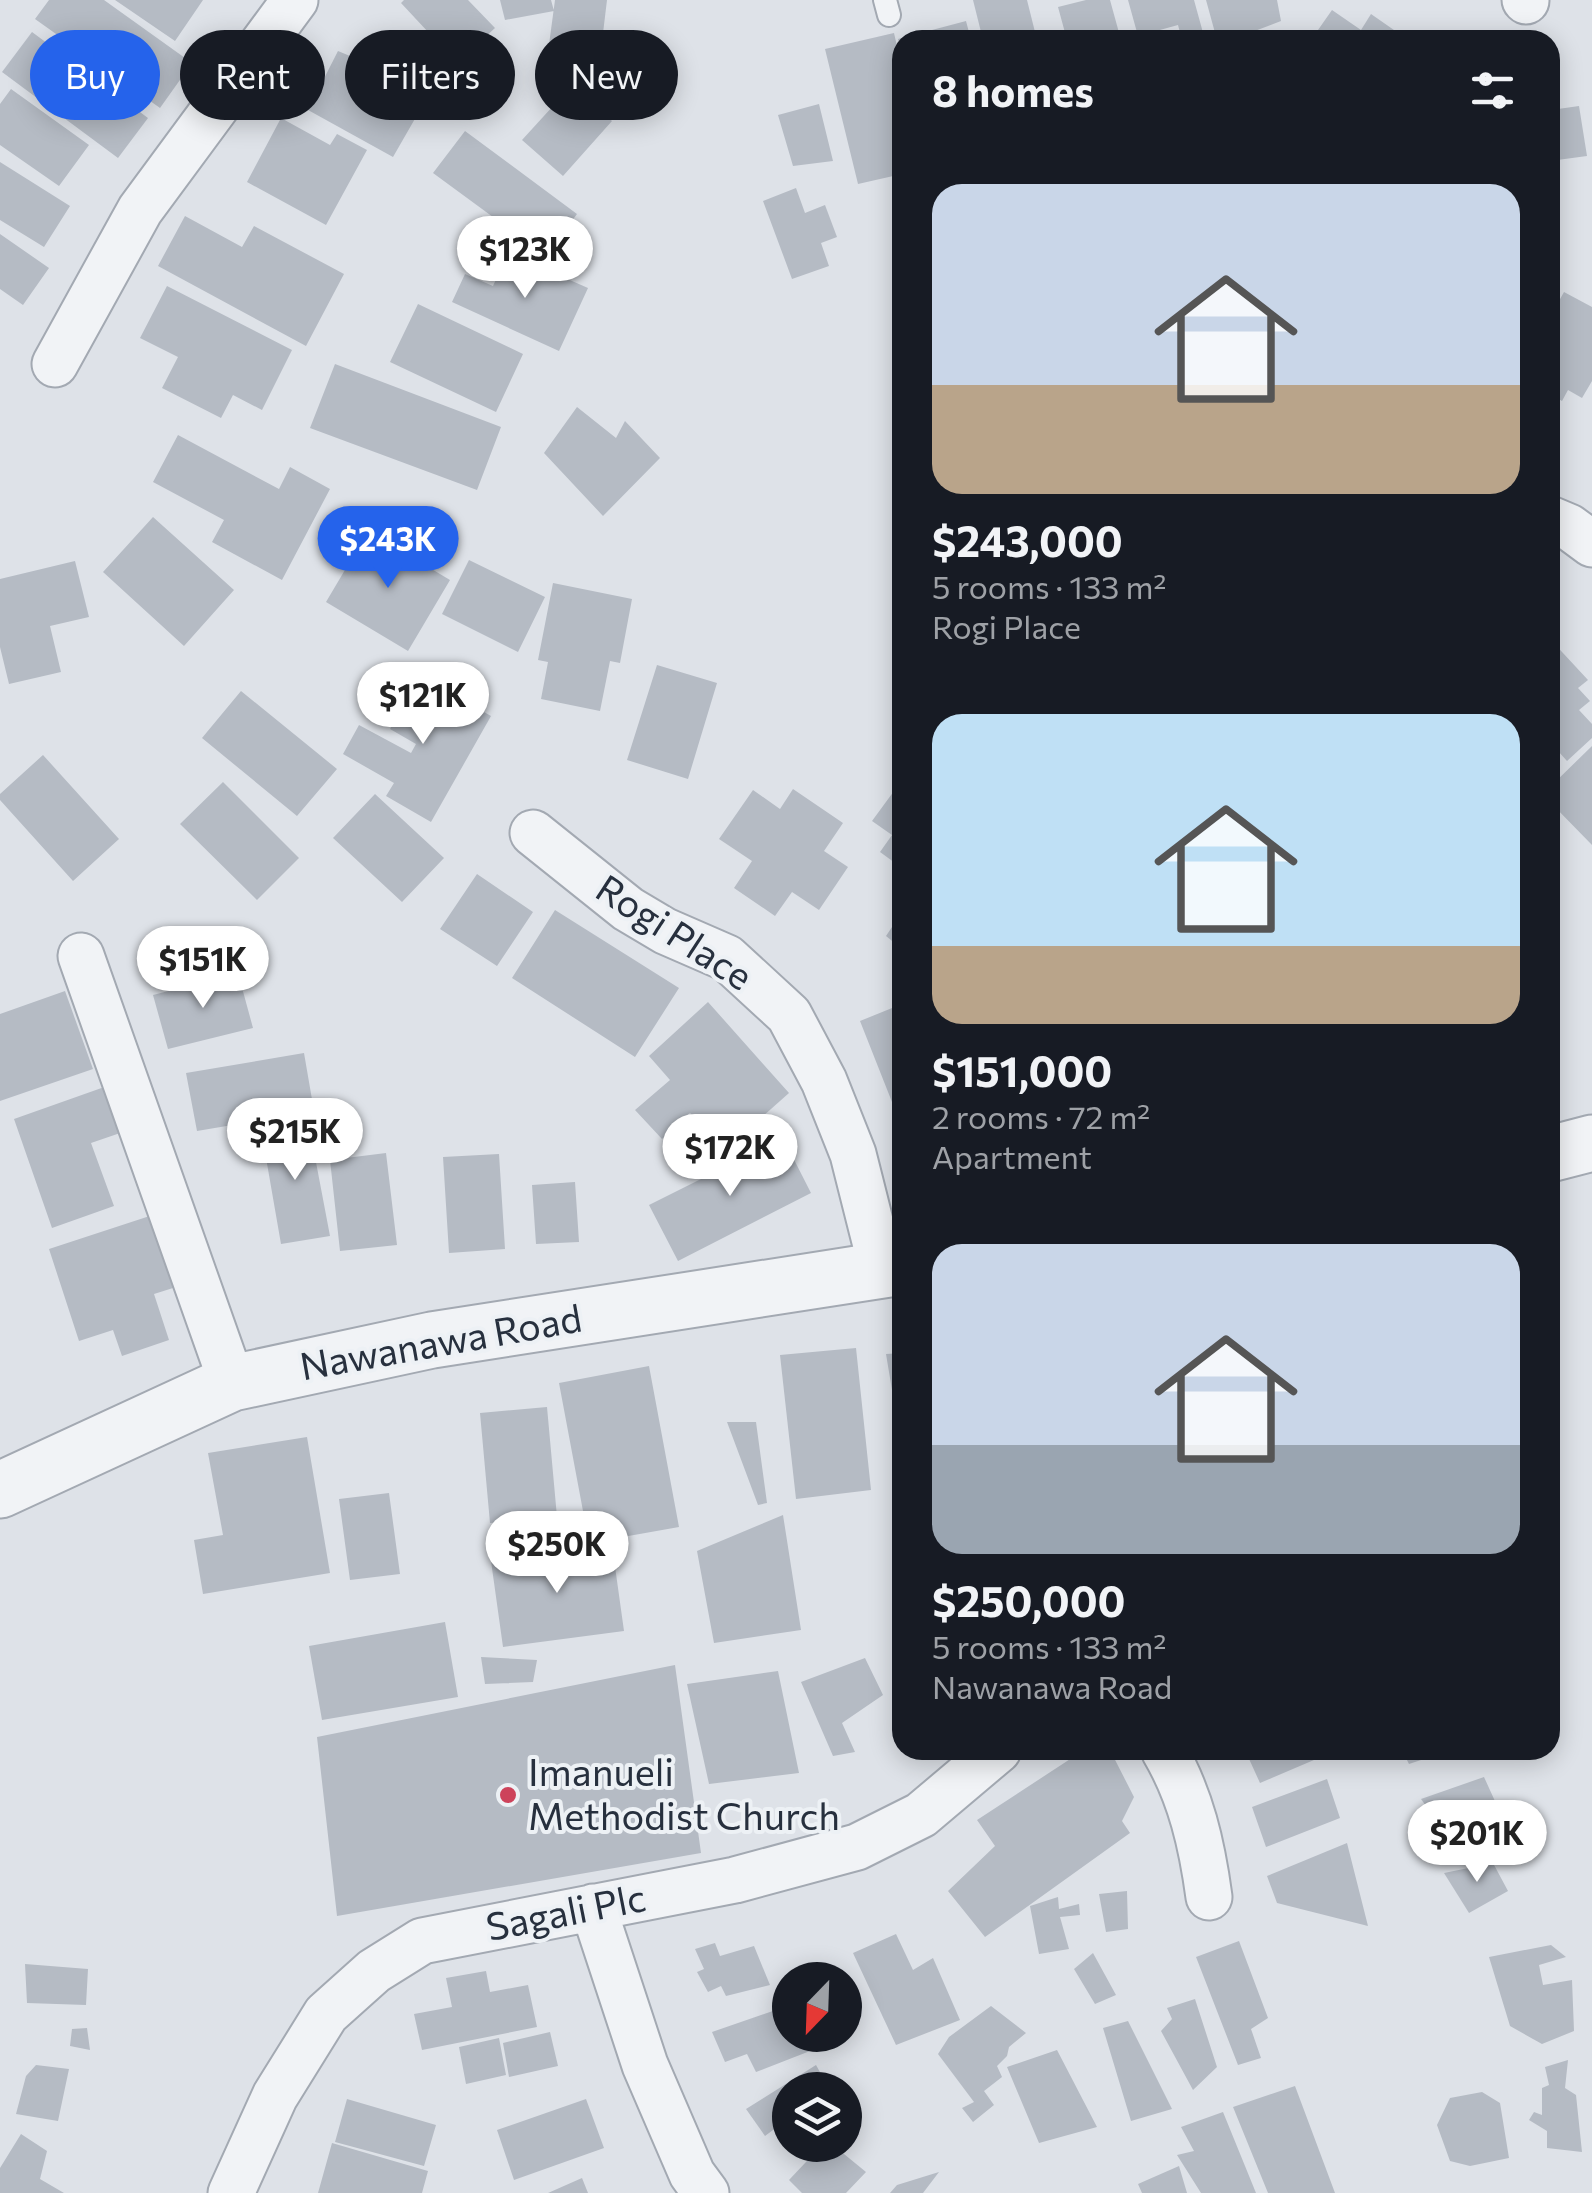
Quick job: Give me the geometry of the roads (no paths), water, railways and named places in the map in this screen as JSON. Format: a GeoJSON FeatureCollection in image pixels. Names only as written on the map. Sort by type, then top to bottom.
{"type":"FeatureCollection","features":[{"type":"Feature","properties":{"kind":"street"},"geometry":{"type":"LineString","coordinates":[[55,364],[140,210],[295,0]]}},
{"type":"Feature","properties":{"kind":"street"},"geometry":{"type":"LineString","coordinates":[[1560,525],[1592,544]]}},
{"type":"Feature","properties":{"kind":"street","name":"Rogi Place"},"geometry":{"type":"LineString","coordinates":[[533,833],[628,908],[727,958],[789,1015],[824,1082],[854,1154],[892,1268]]}},
{"type":"Feature","properties":{"kind":"street"},"geometry":{"type":"LineString","coordinates":[[81,956],[232,1383]]}},
{"type":"Feature","properties":{"kind":"street"},"geometry":{"type":"LineString","coordinates":[[1560,1151],[1592,1143]]}},
{"type":"Feature","properties":{"kind":"street","name":"Nawanawa Road"},"geometry":{"type":"LineString","coordinates":[[0,1490],[232,1383],[432,1340],[892,1268]]}},
{"type":"Feature","properties":{"kind":"street","name":"Sagali Plc"},"geometry":{"type":"LineString","coordinates":[[231,2193],[276,2096],[326,2014],[374,1971],[422,1941],[735,1880],[857,1847],[922,1815],[986,1760]]}},
{"type":"Feature","properties":{"kind":"street"},"geometry":{"type":"LineString","coordinates":[[1170,1760],[1200,1836],[1210,1897]]}},
{"type":"Feature","properties":{"kind":"street"},"geometry":{"type":"LineString","coordinates":[[594,1907],[645,2065],[692,2174],[706,2193]]}},
{"type":"Feature","properties":{"kind":"place","name":"Imanueli Methodist Church"},"geometry":{"type":"Point","coordinates":[508,1795]}}]}
